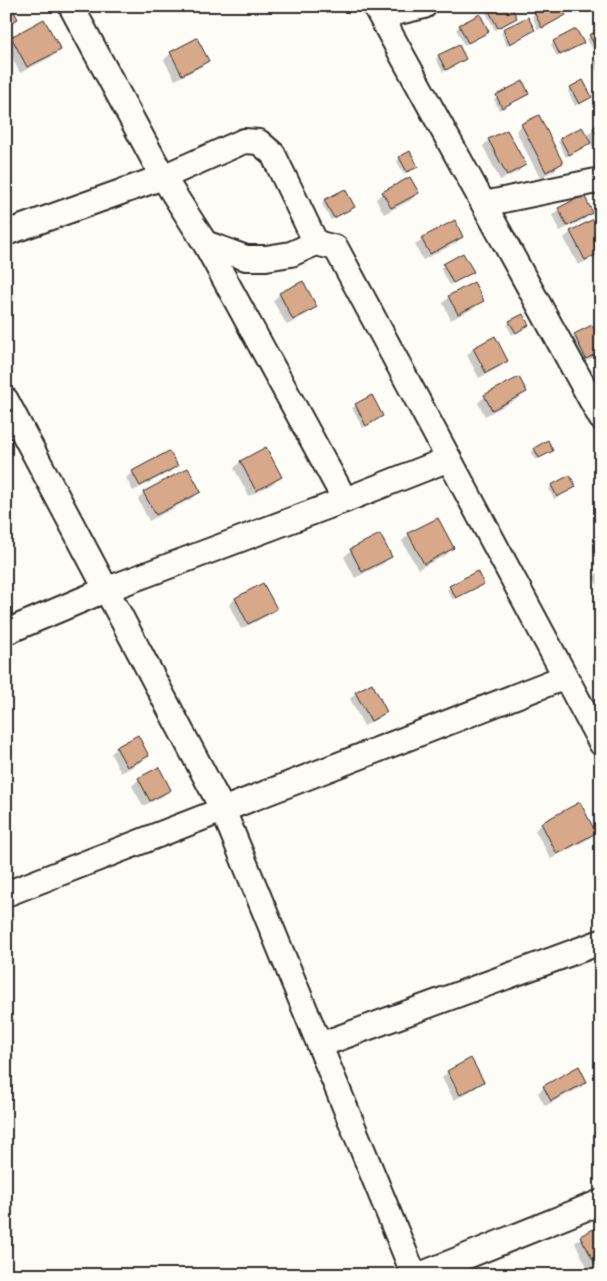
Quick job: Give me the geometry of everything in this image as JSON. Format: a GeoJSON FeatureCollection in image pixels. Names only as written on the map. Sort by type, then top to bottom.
{"type":"FeatureCollection","features":[{"type":"Feature","properties":{"kind":"street"},"geometry":{"type":"LineString","coordinates":[[71,6],[163,177],[205,243],[345,500]]}},
{"type":"Feature","properties":{"kind":"street"},"geometry":{"type":"LineString","coordinates":[[424,6],[378,11],[597,404]]}},
{"type":"Feature","properties":{"kind":"street"},"geometry":{"type":"LineString","coordinates":[[6,232],[163,177],[244,141],[258,142],[273,154],[316,243]]}},
{"type":"Feature","properties":{"kind":"street"},"geometry":{"type":"LineString","coordinates":[[484,204],[601,180]]}},
{"type":"Feature","properties":{"kind":"street"},"geometry":{"type":"LineString","coordinates":[[205,243],[246,258],[266,258],[291,254],[316,243],[336,248],[601,743]]}},
{"type":"Feature","properties":{"kind":"street"},"geometry":{"type":"LineString","coordinates":[[6,400],[223,810],[414,1275]]}},
{"type":"Feature","properties":{"kind":"street"},"geometry":{"type":"LineString","coordinates":[[6,632],[105,590],[449,459]]}},
{"type":"Feature","properties":{"kind":"street"},"geometry":{"type":"LineString","coordinates":[[6,894],[565,677]]}},
{"type":"Feature","properties":{"kind":"street"},"geometry":{"type":"LineString","coordinates":[[320,1044],[601,942]]}},
{"type":"Feature","properties":{"kind":"street"},"geometry":{"type":"LineString","coordinates":[[420,1275],[601,1202]]}},
{"type":"Feature","properties":{"kind":"building"},"geometry":{"type":"Polygon","coordinates":[[[6,6],[11,6],[18,19],[6,25],[6,6]]]}},
{"type":"Feature","properties":{"kind":"building"},"geometry":{"type":"Polygon","coordinates":[[[494,6],[511,6],[517,18],[498,28],[488,9],[494,6]]]}},
{"type":"Feature","properties":{"kind":"building"},"geometry":{"type":"Polygon","coordinates":[[[545,6],[561,6],[566,15],[542,28],[534,12],[545,6]]]}},
{"type":"Feature","properties":{"kind":"building"},"geometry":{"type":"Polygon","coordinates":[[[480,14],[489,32],[468,43],[459,25],[480,14]]]}},
{"type":"Feature","properties":{"kind":"building"},"geometry":{"type":"Polygon","coordinates":[[[528,17],[535,30],[510,44],[503,29],[528,17]]]}},
{"type":"Feature","properties":{"kind":"building"},"geometry":{"type":"Polygon","coordinates":[[[44,19],[61,50],[27,67],[11,37],[44,19]]]}},
{"type":"Feature","properties":{"kind":"building"},"geometry":{"type":"Polygon","coordinates":[[[576,29],[584,43],[560,55],[553,41],[576,29]]]}},
{"type":"Feature","properties":{"kind":"building"},"geometry":{"type":"Polygon","coordinates":[[[601,29],[601,54],[600,55],[589,35],[601,29]]]}},
{"type":"Feature","properties":{"kind":"building"},"geometry":{"type":"Polygon","coordinates":[[[197,38],[209,61],[182,75],[170,52],[197,38]]]}},
{"type":"Feature","properties":{"kind":"building"},"geometry":{"type":"Polygon","coordinates":[[[459,45],[466,59],[446,70],[438,55],[459,45]]]}},
{"type":"Feature","properties":{"kind":"building"},"geometry":{"type":"Polygon","coordinates":[[[601,60],[601,71],[596,62],[601,60]]]}},
{"type":"Feature","properties":{"kind":"building"},"geometry":{"type":"Polygon","coordinates":[[[583,80],[592,97],[579,104],[570,87],[583,80]]]}},
{"type":"Feature","properties":{"kind":"building"},"geometry":{"type":"Polygon","coordinates":[[[523,81],[529,94],[502,108],[496,95],[523,81]]]}},
{"type":"Feature","properties":{"kind":"building"},"geometry":{"type":"Polygon","coordinates":[[[539,115],[563,163],[546,172],[521,124],[539,115]]]}},
{"type":"Feature","properties":{"kind":"building"},"geometry":{"type":"Polygon","coordinates":[[[601,123],[601,143],[593,128],[601,123]]]}},
{"type":"Feature","properties":{"kind":"building"},"geometry":{"type":"Polygon","coordinates":[[[582,127],[591,143],[569,155],[560,138],[582,127]]]}},
{"type":"Feature","properties":{"kind":"building"},"geometry":{"type":"Polygon","coordinates":[[[507,130],[526,165],[507,175],[488,139],[507,130]]]}},
{"type":"Feature","properties":{"kind":"building"},"geometry":{"type":"Polygon","coordinates":[[[410,151],[418,167],[407,172],[399,157],[410,151]]]}},
{"type":"Feature","properties":{"kind":"building"},"geometry":{"type":"Polygon","coordinates":[[[410,177],[419,193],[391,208],[382,192],[410,177]]]}},
{"type":"Feature","properties":{"kind":"building"},"geometry":{"type":"Polygon","coordinates":[[[345,189],[355,207],[334,218],[324,200],[345,189]]]}},
{"type":"Feature","properties":{"kind":"building"},"geometry":{"type":"Polygon","coordinates":[[[584,195],[593,213],[567,226],[558,208],[584,195]]]}},
{"type":"Feature","properties":{"kind":"building"},"geometry":{"type":"Polygon","coordinates":[[[594,219],[601,233],[601,252],[585,260],[570,231],[594,219]]]}},
{"type":"Feature","properties":{"kind":"building"},"geometry":{"type":"Polygon","coordinates":[[[455,220],[463,237],[430,254],[421,238],[455,220]]]}},
{"type":"Feature","properties":{"kind":"building"},"geometry":{"type":"Polygon","coordinates":[[[463,253],[474,272],[453,283],[443,264],[463,253]]]}},
{"type":"Feature","properties":{"kind":"building"},"geometry":{"type":"Polygon","coordinates":[[[303,281],[317,307],[293,320],[279,293],[303,281]]]}},
{"type":"Feature","properties":{"kind":"building"},"geometry":{"type":"Polygon","coordinates":[[[474,282],[484,301],[458,314],[448,296],[474,282]]]}},
{"type":"Feature","properties":{"kind":"building"},"geometry":{"type":"Polygon","coordinates":[[[523,314],[529,325],[516,333],[509,321],[523,314]]]}},
{"type":"Feature","properties":{"kind":"building"},"geometry":{"type":"Polygon","coordinates":[[[592,325],[601,341],[601,351],[586,359],[574,334],[592,325]]]}},
{"type":"Feature","properties":{"kind":"building"},"geometry":{"type":"Polygon","coordinates":[[[495,336],[508,361],[486,373],[473,348],[495,336]]]}},
{"type":"Feature","properties":{"kind":"building"},"geometry":{"type":"Polygon","coordinates":[[[519,377],[527,392],[492,410],[484,395],[519,377]]]}},
{"type":"Feature","properties":{"kind":"building"},"geometry":{"type":"Polygon","coordinates":[[[372,395],[383,416],[366,426],[355,404],[372,395]]]}},
{"type":"Feature","properties":{"kind":"building"},"geometry":{"type":"Polygon","coordinates":[[[548,440],[553,451],[539,458],[534,448],[548,440]]]}},
{"type":"Feature","properties":{"kind":"building"},"geometry":{"type":"Polygon","coordinates":[[[266,447],[282,477],[256,491],[240,461],[266,447]]]}},
{"type":"Feature","properties":{"kind":"building"},"geometry":{"type":"Polygon","coordinates":[[[169,451],[178,466],[140,486],[132,471],[169,451]]]}},
{"type":"Feature","properties":{"kind":"building"},"geometry":{"type":"Polygon","coordinates":[[[188,468],[201,492],[156,515],[143,492],[188,468]]]}},
{"type":"Feature","properties":{"kind":"building"},"geometry":{"type":"Polygon","coordinates":[[[570,475],[576,487],[557,497],[551,485],[570,475]]]}},
{"type":"Feature","properties":{"kind":"building"},"geometry":{"type":"Polygon","coordinates":[[[438,518],[454,548],[424,564],[408,533],[438,518]]]}},
{"type":"Feature","properties":{"kind":"building"},"geometry":{"type":"Polygon","coordinates":[[[380,534],[392,557],[362,572],[350,549],[380,534]]]}},
{"type":"Feature","properties":{"kind":"building"},"geometry":{"type":"Polygon","coordinates":[[[477,571],[484,584],[456,598],[449,586],[477,571]]]}},
{"type":"Feature","properties":{"kind":"building"},"geometry":{"type":"Polygon","coordinates":[[[263,583],[277,609],[248,624],[235,598],[263,583]]]}},
{"type":"Feature","properties":{"kind":"building"},"geometry":{"type":"Polygon","coordinates":[[[372,683],[387,712],[371,721],[355,692],[372,683]]]}},
{"type":"Feature","properties":{"kind":"building"},"geometry":{"type":"Polygon","coordinates":[[[138,735],[149,756],[127,767],[116,747],[138,735]]]}},
{"type":"Feature","properties":{"kind":"building"},"geometry":{"type":"Polygon","coordinates":[[[159,767],[171,790],[150,801],[138,778],[159,767]]]}},
{"type":"Feature","properties":{"kind":"building"},"geometry":{"type":"Polygon","coordinates":[[[580,802],[596,833],[557,854],[541,823],[580,802]]]}},
{"type":"Feature","properties":{"kind":"building"},"geometry":{"type":"Polygon","coordinates":[[[471,1058],[484,1082],[460,1095],[447,1071],[471,1058]]]}},
{"type":"Feature","properties":{"kind":"building"},"geometry":{"type":"Polygon","coordinates":[[[579,1066],[587,1082],[551,1101],[543,1086],[579,1066]]]}},
{"type":"Feature","properties":{"kind":"building"},"geometry":{"type":"Polygon","coordinates":[[[601,1225],[601,1274],[580,1236],[601,1225]]]}}]}
